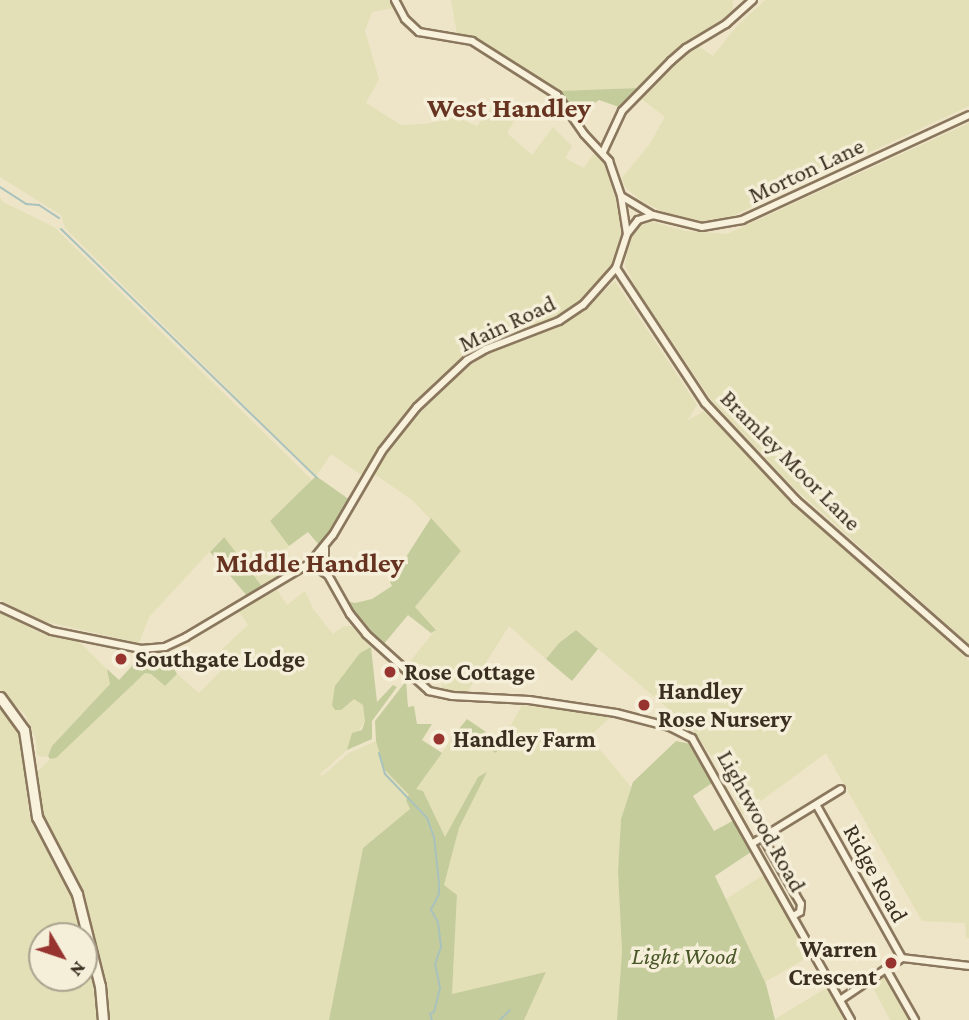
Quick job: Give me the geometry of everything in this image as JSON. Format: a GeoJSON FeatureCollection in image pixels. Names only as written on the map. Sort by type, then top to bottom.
{"type":"FeatureCollection","features":[{"type":"Feature","properties":{"kind":"main road"},"geometry":{"type":"LineString","coordinates":[[0,697],[24,730],[37,817],[77,894],[100,986],[103,1020]]}},
{"type":"Feature","properties":{"kind":"street","name":"Main Road"},"geometry":{"type":"LineString","coordinates":[[0,607],[37,626],[72,637],[153,649],[186,638],[310,563],[326,547],[382,451],[443,380],[467,360],[486,349],[570,315],[597,292],[616,268],[627,234],[621,196],[603,152],[583,134],[564,102],[551,90],[472,41],[419,32],[405,19],[395,0]]}},
{"type":"Feature","properties":{"kind":"street"},"geometry":{"type":"LineString","coordinates":[[603,152],[622,111],[671,61],[696,41],[726,24],[753,0]]}},
{"type":"Feature","properties":{"kind":"street","name":"Morton Lane"},"geometry":{"type":"LineString","coordinates":[[621,196],[653,215],[702,227],[742,220],[969,115]]}},
{"type":"Feature","properties":{"kind":"street"},"geometry":{"type":"LineString","coordinates":[[627,234],[638,220],[653,215]]}},
{"type":"Feature","properties":{"kind":"street","name":"Bramley Moor Lane"},"geometry":{"type":"LineString","coordinates":[[616,268],[705,403],[796,500],[969,652]]}},
{"type":"Feature","properties":{"kind":"street"},"geometry":{"type":"LineString","coordinates":[[325,571],[326,547]]}},
{"type":"Feature","properties":{"kind":"street","name":"Lightwood Road"},"geometry":{"type":"LineString","coordinates":[[310,563],[325,571],[366,634],[429,691],[452,696],[578,706],[655,721],[682,732],[697,746],[851,1020]]}},
{"type":"Feature","properties":{"kind":"street"},"geometry":{"type":"LineString","coordinates":[[753,843],[841,789]]}},
{"type":"Feature","properties":{"kind":"street","name":"Ridge Road"},"geometry":{"type":"LineString","coordinates":[[817,806],[902,958]]}},
{"type":"Feature","properties":{"kind":"street"},"geometry":{"type":"LineString","coordinates":[[763,838],[801,904],[800,912],[793,916]]}},
{"type":"Feature","properties":{"kind":"street"},"geometry":{"type":"LineString","coordinates":[[840,1000],[902,958],[969,966]]}},
{"type":"Feature","properties":{"kind":"street"},"geometry":{"type":"LineString","coordinates":[[886,969],[915,1020]]}},
{"type":"Feature","properties":{"kind":"shaded area"},"geometry":{"type":"Polygon","coordinates":[[[0,0],[392,0],[394,8],[372,12],[365,31],[379,79],[366,103],[401,125],[426,124],[456,117],[477,126],[498,97],[519,113],[507,133],[532,155],[553,127],[572,146],[565,158],[584,168],[595,152],[603,156],[616,190],[620,213],[621,234],[613,264],[600,284],[566,315],[469,354],[438,380],[379,449],[363,476],[331,454],[316,476],[65,228],[61,215],[0,177],[0,0]]]}},
{"type":"Feature","properties":{"kind":"shaded area"},"geometry":{"type":"Polygon","coordinates":[[[451,0],[733,0],[733,12],[685,43],[639,88],[559,91],[485,44],[457,34],[451,0]]]}},
{"type":"Feature","properties":{"kind":"shaded area"},"geometry":{"type":"Polygon","coordinates":[[[765,0],[969,0],[969,106],[728,218],[702,221],[669,215],[640,200],[625,187],[622,178],[649,145],[665,117],[639,97],[696,45],[713,56],[736,27],[765,0]]]}},
{"type":"Feature","properties":{"kind":"shaded area"},"geometry":{"type":"Polygon","coordinates":[[[969,123],[969,644],[792,486],[712,401],[636,288],[625,265],[630,232],[641,225],[653,222],[685,231],[727,234],[969,123]]]}},
{"type":"Feature","properties":{"kind":"shaded area"},"geometry":{"type":"Polygon","coordinates":[[[0,197],[3,202],[54,227],[312,480],[270,521],[289,546],[286,549],[290,554],[282,562],[290,572],[264,589],[223,537],[149,617],[139,643],[43,621],[0,600],[0,197]]]}},
{"type":"Feature","properties":{"kind":"shaded area"},"geometry":{"type":"Polygon","coordinates":[[[615,281],[697,405],[687,421],[704,411],[782,489],[788,501],[802,509],[969,661],[969,938],[966,938],[965,923],[922,921],[826,753],[742,815],[726,777],[693,730],[576,630],[559,643],[546,659],[509,626],[466,694],[441,690],[443,680],[431,670],[422,664],[408,664],[436,629],[415,607],[461,551],[412,500],[373,473],[390,445],[421,409],[460,373],[488,353],[530,338],[576,316],[615,281]]]}},
{"type":"Feature","properties":{"kind":"shaded area"},"geometry":{"type":"Polygon","coordinates":[[[277,590],[287,605],[305,591],[313,609],[333,634],[344,626],[352,626],[371,647],[360,653],[354,698],[363,705],[365,721],[347,750],[320,774],[322,776],[349,753],[376,741],[384,769],[409,795],[410,809],[363,848],[329,1020],[110,1020],[107,982],[98,948],[98,922],[90,922],[80,889],[44,819],[37,797],[37,772],[50,759],[56,758],[145,673],[151,674],[165,686],[177,674],[199,693],[226,666],[217,654],[248,625],[239,611],[277,590]]]}},
{"type":"Feature","properties":{"kind":"shaded area"},"geometry":{"type":"Polygon","coordinates":[[[0,612],[40,633],[78,641],[107,669],[110,684],[52,746],[48,756],[37,755],[36,740],[26,716],[0,689],[0,612]]]}},
{"type":"Feature","properties":{"kind":"shaded area"},"geometry":{"type":"Polygon","coordinates":[[[0,705],[20,733],[29,814],[70,888],[78,922],[28,922],[28,992],[94,992],[97,1020],[0,1020],[0,705]]]}},
{"type":"Feature","properties":{"kind":"shaded area"},"geometry":{"type":"Polygon","coordinates":[[[522,705],[612,716],[594,732],[592,740],[631,787],[621,819],[618,872],[622,952],[617,1020],[524,1020],[546,973],[452,995],[457,895],[444,885],[459,828],[486,773],[478,777],[445,838],[423,791],[415,790],[458,730],[496,753],[522,705]]]}},
{"type":"Feature","properties":{"kind":"shaded area"},"geometry":{"type":"Polygon","coordinates":[[[765,874],[810,956],[765,982],[726,899],[765,874]]]}},
{"type":"Feature","properties":{"kind":"shaded area"},"geometry":{"type":"Polygon","coordinates":[[[884,976],[910,1020],[890,1020],[871,984],[884,976]]]}},
{"type":"Feature","properties":{"kind":"shaded area"},"geometry":{"type":"Polygon","coordinates":[[[828,987],[844,1020],[775,1020],[775,1019],[828,987]]]}},
{"type":"Feature","properties":{"kind":"green space"},"geometry":{"type":"Polygon","coordinates":[[[639,88],[622,108],[599,100],[575,117],[559,91],[639,88]]]}},
{"type":"Feature","properties":{"kind":"green space"},"geometry":{"type":"Polygon","coordinates":[[[316,476],[350,500],[319,545],[308,532],[289,546],[270,521],[316,476]]]}},
{"type":"Feature","properties":{"kind":"green space"},"geometry":{"type":"Polygon","coordinates":[[[431,518],[461,551],[415,607],[436,630],[431,633],[408,615],[383,645],[346,601],[355,603],[372,599],[392,586],[390,582],[431,518]]]}},
{"type":"Feature","properties":{"kind":"green space"},"geometry":{"type":"Polygon","coordinates":[[[224,537],[264,589],[248,597],[210,552],[224,537]]]}},
{"type":"Feature","properties":{"kind":"green space"},"geometry":{"type":"Polygon","coordinates":[[[576,630],[598,649],[572,681],[546,659],[559,643],[576,630]]]}},
{"type":"Feature","properties":{"kind":"green space"},"geometry":{"type":"Polygon","coordinates":[[[371,647],[377,702],[393,685],[397,687],[372,721],[372,739],[347,750],[352,733],[362,730],[365,721],[363,705],[354,699],[341,710],[335,710],[332,705],[335,686],[360,653],[371,647]]]}},
{"type":"Feature","properties":{"kind":"green space"},"geometry":{"type":"Polygon","coordinates":[[[164,651],[177,674],[165,686],[151,674],[145,673],[56,758],[50,759],[48,756],[52,746],[110,684],[107,669],[119,680],[143,654],[164,651]]]}},
{"type":"Feature","properties":{"kind":"green space"},"geometry":{"type":"Polygon","coordinates":[[[406,681],[408,707],[414,706],[417,724],[432,724],[422,740],[442,753],[416,789],[423,791],[445,837],[478,777],[487,772],[459,828],[444,885],[457,895],[452,994],[546,972],[524,1020],[329,1020],[363,848],[410,809],[406,800],[409,795],[384,769],[376,741],[375,721],[406,681]]]}},
{"type":"Feature","properties":{"kind":"green space"},"geometry":{"type":"Polygon","coordinates":[[[467,719],[502,743],[496,753],[458,730],[467,719]]]}},
{"type":"Feature","properties":{"kind":"green space","name":"Light Wood"},"geometry":{"type":"Polygon","coordinates":[[[676,741],[691,744],[715,781],[693,796],[714,831],[736,819],[754,850],[715,876],[766,984],[775,1020],[617,1020],[622,952],[618,872],[621,819],[633,782],[676,741]]]}},
{"type":"Feature","properties":{"kind":"waterway"},"geometry":{"type":"LineString","coordinates":[[0,187],[26,204],[39,205],[59,218]]}},
{"type":"Feature","properties":{"kind":"waterway"},"geometry":{"type":"LineString","coordinates":[[61,229],[317,478]]}},
{"type":"Feature","properties":{"kind":"waterway"},"geometry":{"type":"LineString","coordinates":[[379,753],[385,774],[427,818],[434,837],[439,894],[431,910],[438,922],[441,947],[435,964],[440,988],[434,1012],[430,1014],[432,1020]]}},
{"type":"Feature","properties":{"kind":"waterway"},"geometry":{"type":"LineString","coordinates":[[500,1020],[510,1010]]}},
{"type":"Feature","properties":{"kind":"place","name":"Southgate Lodge"},"geometry":{"type":"Point","coordinates":[121,659]}},
{"type":"Feature","properties":{"kind":"place","name":"Rose Cottage"},"geometry":{"type":"Point","coordinates":[390,672]}},
{"type":"Feature","properties":{"kind":"place","name":"Handley Rose Nursery"},"geometry":{"type":"Point","coordinates":[644,705]}},
{"type":"Feature","properties":{"kind":"place","name":"Handley Farm"},"geometry":{"type":"Point","coordinates":[439,739]}},
{"type":"Feature","properties":{"kind":"place","name":"Warren Crescent"},"geometry":{"type":"Point","coordinates":[891,963]}},
{"type":"Feature","properties":{"kind":"district","name":"West Handley"},"geometry":{"type":"Point","coordinates":[509,108]}},
{"type":"Feature","properties":{"kind":"district","name":"Middle Handley"},"geometry":{"type":"Point","coordinates":[310,563]}}]}
